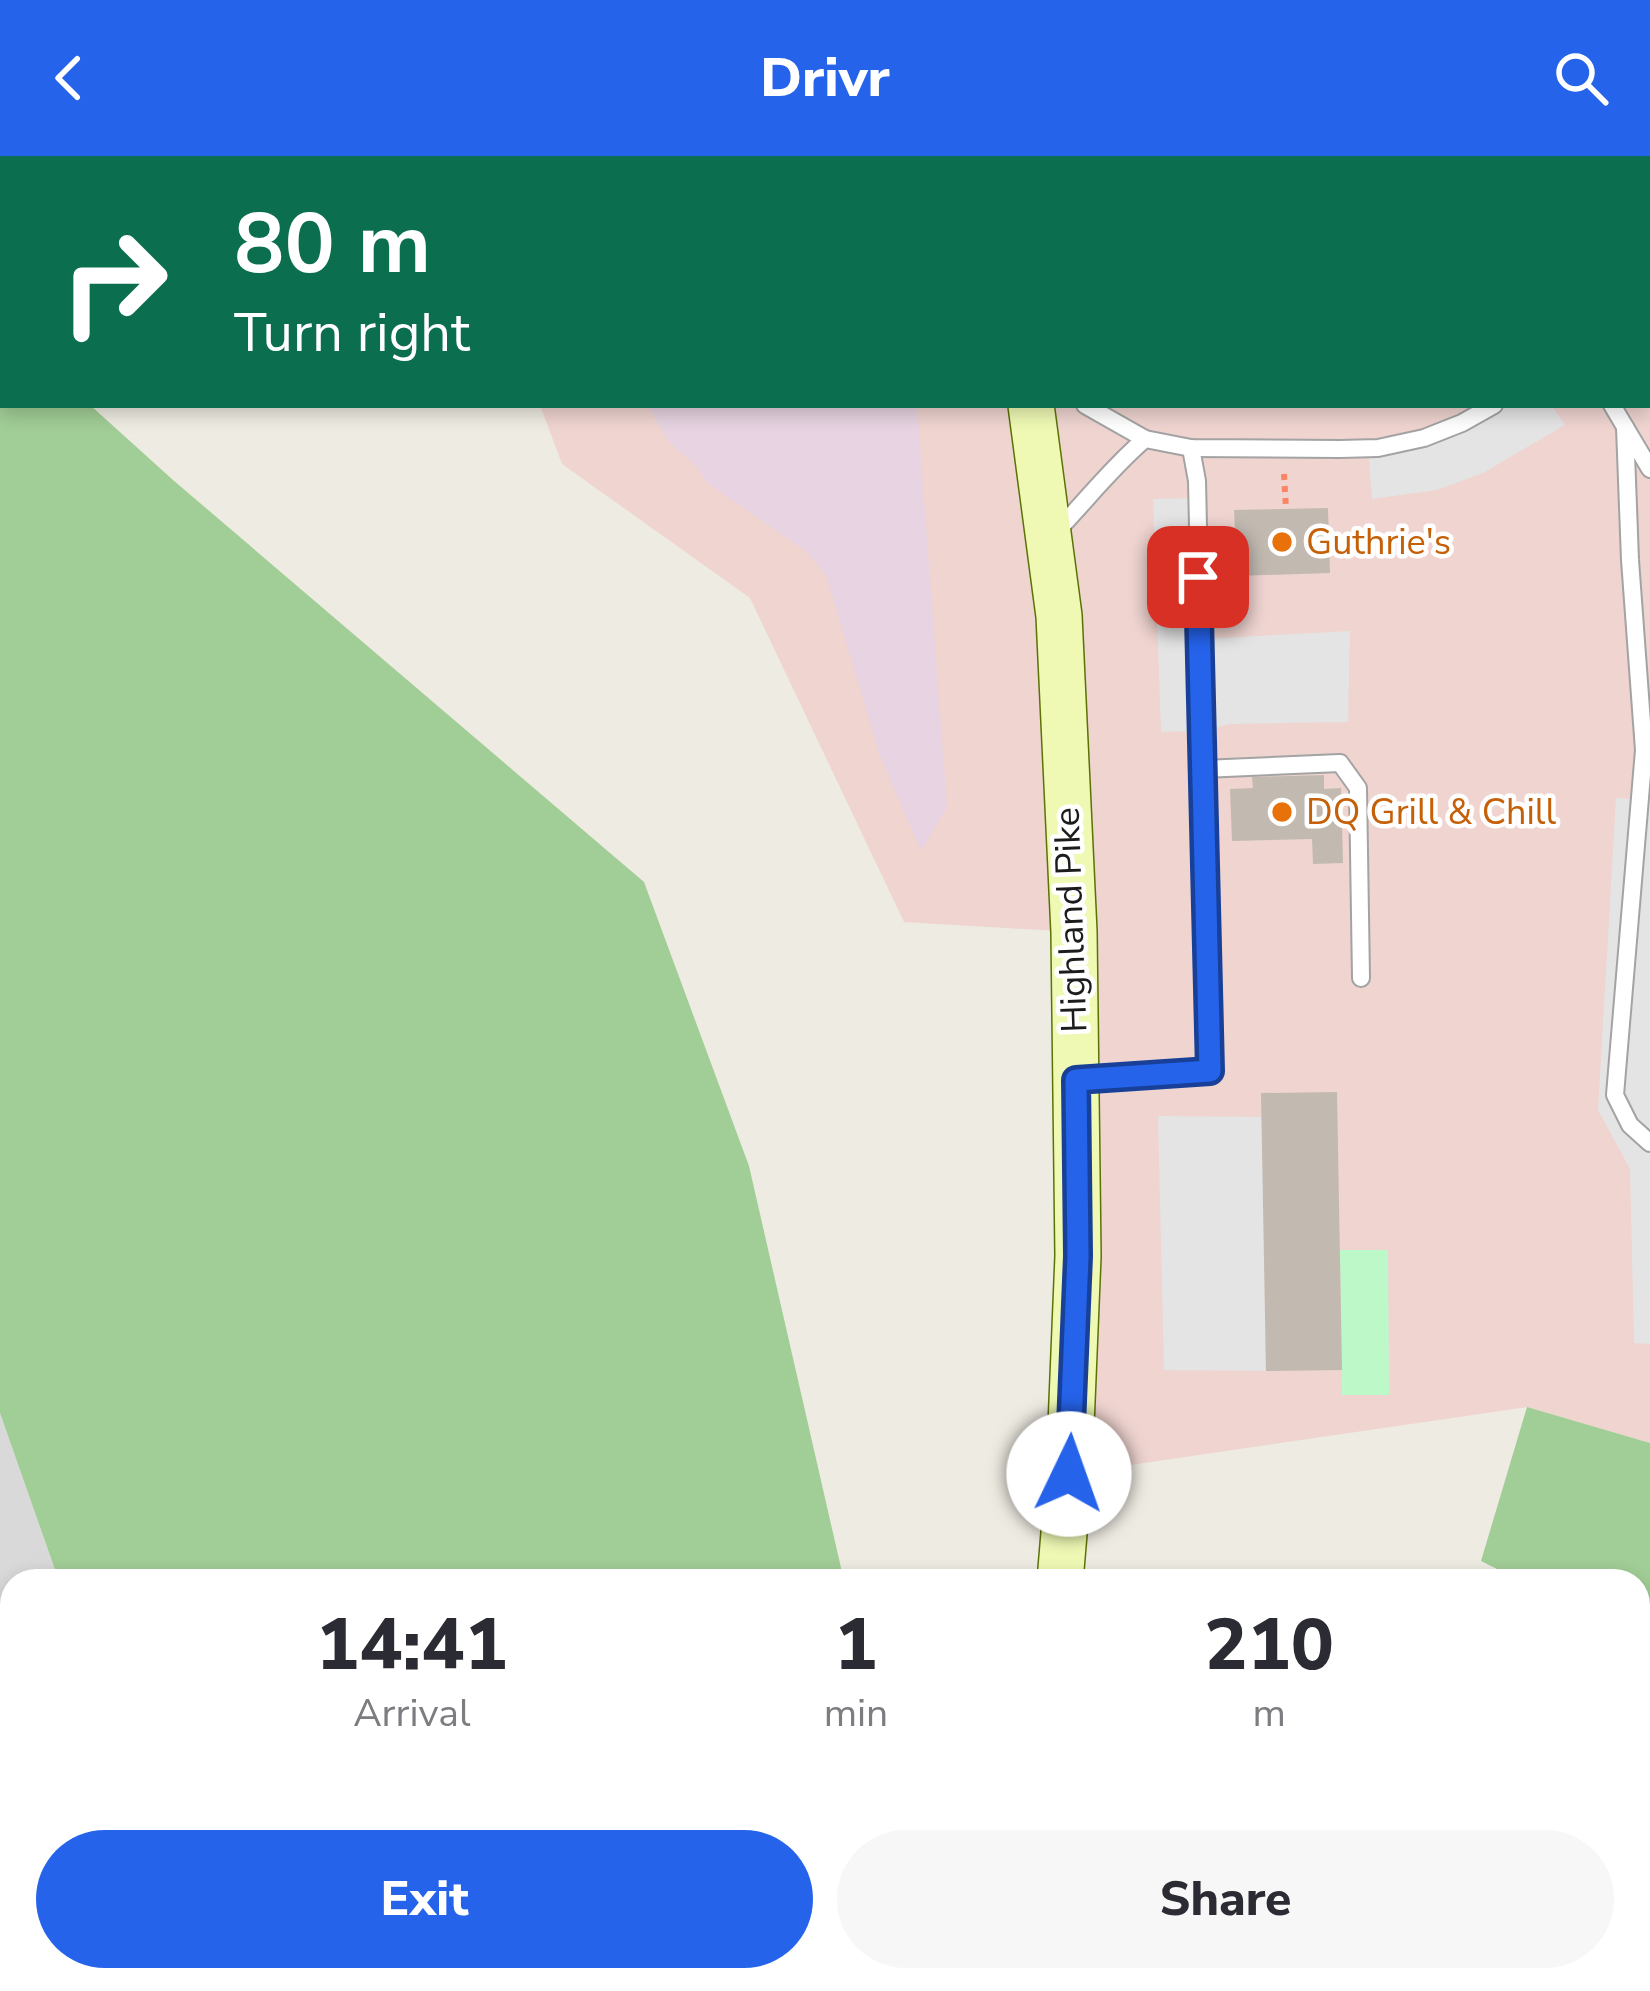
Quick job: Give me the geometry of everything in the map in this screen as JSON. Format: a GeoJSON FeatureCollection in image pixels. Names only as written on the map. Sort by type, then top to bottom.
{"type":"FeatureCollection","features":[{"type":"Feature","properties":{"kind":"main road","name":"Highland Pike"},"geometry":{"type":"LineString","coordinates":[[1031,408],[1060,639],[1074,932],[1078,1256],[1061,1569]]}},
{"type":"Feature","properties":{"kind":"lane"},"geometry":{"type":"LineString","coordinates":[[1090,408],[1145,439],[1191,448],[1378,448],[1424,438],[1488,408]]}},
{"type":"Feature","properties":{"kind":"lane"},"geometry":{"type":"LineString","coordinates":[[1614,408],[1650,469]]}},
{"type":"Feature","properties":{"kind":"lane"},"geometry":{"type":"LineString","coordinates":[[1625,427],[1630,560],[1647,751],[1616,1095],[1630,1125],[1650,1142]]}},
{"type":"Feature","properties":{"kind":"lane"},"geometry":{"type":"LineString","coordinates":[[1050,538],[1111,469],[1145,439]]}},
{"type":"Feature","properties":{"kind":"lane"},"geometry":{"type":"LineString","coordinates":[[1076,1080],[1210,1071],[1197,498],[1191,448]]}},
{"type":"Feature","properties":{"kind":"lane"},"geometry":{"type":"LineString","coordinates":[[1203,769],[1340,763],[1358,788],[1360,978]]}},
{"type":"Feature","properties":{"kind":"path"},"geometry":{"type":"LineString","coordinates":[[1284,470],[1286,509]]}},
{"type":"Feature","properties":{"kind":"path"},"geometry":{"type":"LineString","coordinates":[[1244,576],[1245,592]]}},
{"type":"Feature","properties":{"kind":"shaded area"},"geometry":{"type":"Polygon","coordinates":[[[541,408],[1650,408],[1650,1443],[1527,1407],[1069,1474],[1074,932],[904,922],[750,598],[562,464],[541,408]]]}},
{"type":"Feature","properties":{"kind":"shaded area"},"geometry":{"type":"Polygon","coordinates":[[[649,408],[917,408],[947,807],[921,851],[880,756],[826,575],[807,552],[709,484],[669,442],[649,408]]]}},
{"type":"Feature","properties":{"kind":"shaded area"},"geometry":{"type":"Polygon","coordinates":[[[1486,408],[1553,408],[1565,425],[1483,473],[1437,490],[1372,499],[1368,448],[1486,408]]]}},
{"type":"Feature","properties":{"kind":"shaded area"},"geometry":{"type":"Polygon","coordinates":[[[1197,498],[1200,639],[1350,631],[1348,722],[1229,724],[1202,731],[1161,732],[1153,499],[1197,498]]]}},
{"type":"Feature","properties":{"kind":"shaded area"},"geometry":{"type":"Polygon","coordinates":[[[1616,798],[1650,800],[1650,1344],[1634,1343],[1630,1169],[1598,1110],[1616,798]]]}},
{"type":"Feature","properties":{"kind":"shaded area"},"geometry":{"type":"Polygon","coordinates":[[[1158,1116],[1262,1117],[1266,1371],[1164,1370],[1158,1116]]]}},
{"type":"Feature","properties":{"kind":"shaded area"},"geometry":{"type":"Polygon","coordinates":[[[0,1413],[55,1569],[0,1569],[0,1413]]]}},
{"type":"Feature","properties":{"kind":"green space"},"geometry":{"type":"Polygon","coordinates":[[[0,408],[93,408],[644,882],[749,1166],[841,1569],[55,1569],[0,1413],[0,408]]]}},
{"type":"Feature","properties":{"kind":"green space"},"geometry":{"type":"Polygon","coordinates":[[[1340,1250],[1388,1250],[1389,1395],[1342,1395],[1340,1250]]]}},
{"type":"Feature","properties":{"kind":"green space"},"geometry":{"type":"Polygon","coordinates":[[[1527,1407],[1650,1443],[1650,1569],[1497,1569],[1481,1561],[1527,1407]]]}},
{"type":"Feature","properties":{"kind":"building","name":"Guthrie's"},"geometry":{"type":"Polygon","coordinates":[[[1328,508],[1330,573],[1237,576],[1234,510],[1328,508]]]}},
{"type":"Feature","properties":{"kind":"building"},"geometry":{"type":"Polygon","coordinates":[[[1324,775],[1324,789],[1341,788],[1343,863],[1313,864],[1312,839],[1232,841],[1230,789],[1253,788],[1252,777],[1324,775]]]}},
{"type":"Feature","properties":{"kind":"building"},"geometry":{"type":"Polygon","coordinates":[[[1337,1092],[1342,1370],[1266,1371],[1261,1093],[1337,1092]]]}},
{"type":"Feature","properties":{"kind":"place","name":"Guthrie's"},"geometry":{"type":"Point","coordinates":[1282,542]}},
{"type":"Feature","properties":{"kind":"place","name":"DQ Grill & Chill"},"geometry":{"type":"Point","coordinates":[1282,812]}},
{"type":"Feature","properties":{"kind":"route"},"geometry":{"type":"LineString","coordinates":[[1069,1474],[1078,1256],[1076,1080],[1210,1071],[1198,577]]}}]}
